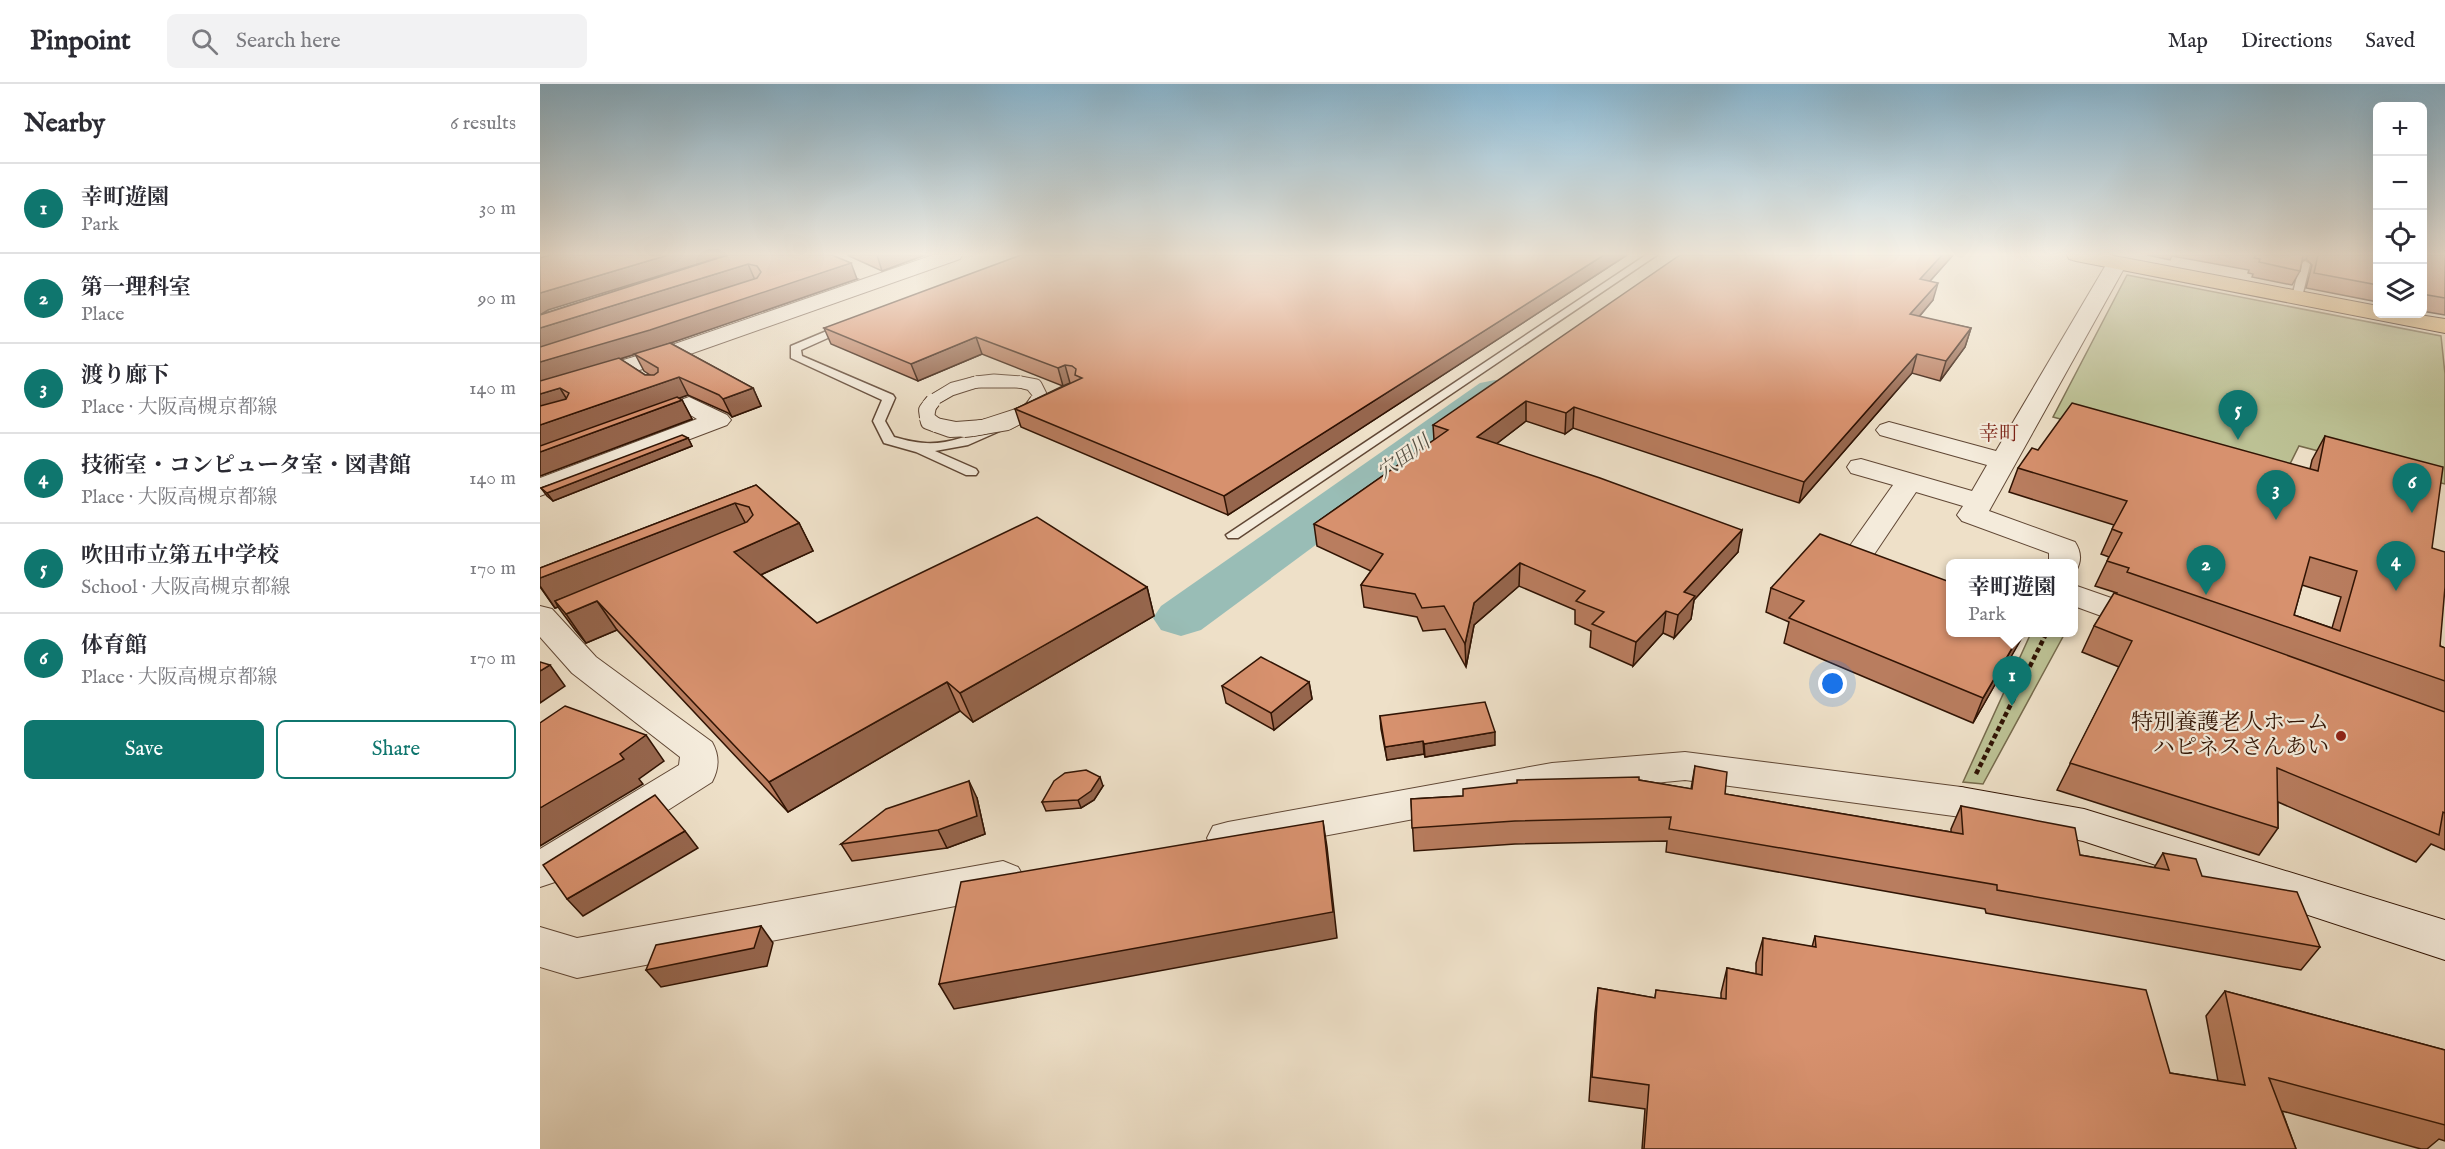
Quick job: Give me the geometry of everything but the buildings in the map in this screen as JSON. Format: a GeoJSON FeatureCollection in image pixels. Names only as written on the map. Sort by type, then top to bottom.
{"type":"FeatureCollection","features":[{"type":"Feature","properties":{"kind":"main road"},"geometry":{"type":"LineString","coordinates":[[2338,305],[2373,311]]}},
{"type":"Feature","properties":{"kind":"main road"},"geometry":{"type":"LineString","coordinates":[[2406,318],[2445,326]]}},
{"type":"Feature","properties":{"kind":"street"},"geometry":{"type":"LineString","coordinates":[[801,305],[807,307]]}},
{"type":"Feature","properties":{"kind":"street"},"geometry":{"type":"LineString","coordinates":[[540,393],[634,372],[814,305]]}},
{"type":"Feature","properties":{"kind":"street"},"geometry":{"type":"LineString","coordinates":[[2065,559],[2064,548],[1972,515],[2093,305]]}},
{"type":"Feature","properties":{"kind":"street"},"geometry":{"type":"LineString","coordinates":[[540,488],[718,420],[690,405],[625,428]]}},
{"type":"Feature","properties":{"kind":"street"},"geometry":{"type":"LineString","coordinates":[[1889,430],[2003,461]]}},
{"type":"Feature","properties":{"kind":"street"},"geometry":{"type":"LineString","coordinates":[[1861,467],[1979,502]]}},
{"type":"Feature","properties":{"kind":"street"},"geometry":{"type":"LineString","coordinates":[[1862,550],[1910,481]]}},
{"type":"Feature","properties":{"kind":"street"},"geometry":{"type":"LineString","coordinates":[[2078,597],[2175,632]]}},
{"type":"Feature","properties":{"kind":"street"},"geometry":{"type":"LineString","coordinates":[[540,870],[698,772],[699,752],[584,665],[557,618]]}},
{"type":"Feature","properties":{"kind":"street"},"geometry":{"type":"LineString","coordinates":[[1188,845],[1552,778],[1685,766],[1961,802],[2084,825],[2445,939]]}},
{"type":"Feature","properties":{"kind":"street"},"geometry":{"type":"LineString","coordinates":[[552,957],[1035,873]]}},
{"type":"Feature","properties":{"kind":"lane"},"geometry":{"type":"LineString","coordinates":[[1233,535],[1578,305]]}},
{"type":"Feature","properties":{"kind":"lane"},"geometry":{"type":"LineString","coordinates":[[861,320],[816,337],[795,348],[797,358],[889,398],[879,421],[889,440],[921,449],[971,472]]}},
{"type":"Feature","properties":{"kind":"lane"},"geometry":{"type":"LineString","coordinates":[[921,449],[963,442],[984,432],[994,428],[1005,423],[1011,420],[1017,418],[1029,410],[1038,397],[1036,388],[1023,382],[994,380],[976,382],[970,384],[961,386],[951,389],[942,393],[929,403],[925,408],[924,419],[933,426],[941,429],[952,430],[964,430],[986,428],[997,426],[1007,422],[1019,417],[1025,414],[1031,409],[1038,403],[1040,396],[1034,386],[1025,382],[1012,380],[1004,380],[987,380],[978,382],[971,383],[963,386],[953,389],[944,393],[936,398],[930,402],[926,407],[925,415],[928,422],[943,429],[954,430],[976,429],[998,425],[1008,422],[1020,417],[1026,413],[1032,408],[1039,402],[1041,395],[1036,385],[1018,380],[1005,379],[988,380],[979,381],[964,385],[954,388],[945,392],[938,397],[932,402],[926,411],[930,422],[944,428],[955,429],[1000,424],[1009,421],[1015,419],[1021,416],[1052,400]]}},
{"type":"Feature","properties":{"kind":"path"},"geometry":{"type":"LineString","coordinates":[[1961,802],[2045,637]]}},
{"type":"Feature","properties":{"kind":"green space"},"geometry":{"type":"Polygon","coordinates":[[[2112,305],[2280,305],[2441,336],[2445,374],[2445,484],[2299,446],[2282,480],[2053,417],[2112,305]]]}},
{"type":"Feature","properties":{"kind":"green space"},"geometry":{"type":"Polygon","coordinates":[[[2029,637],[2063,637],[1983,784],[1963,782],[2029,637]]]}},
{"type":"Feature","properties":{"kind":"waterway","name":"穴田川"},"geometry":{"type":"LineString","coordinates":[[1181,618],[1495,392]]}},
{"type":"Feature","properties":{"kind":"place","name":"吹田市立第五中学校"},"geometry":{"type":"Point","coordinates":[2238,440]}},
{"type":"Feature","properties":{"kind":"place","name":"体育館"},"geometry":{"type":"Point","coordinates":[2412,513]}},
{"type":"Feature","properties":{"kind":"place","name":"渡り廊下"},"geometry":{"type":"Point","coordinates":[2276,520]}},
{"type":"Feature","properties":{"kind":"place","name":"技術室・コンピュータ室・図書館"},"geometry":{"type":"Point","coordinates":[2396,591]}},
{"type":"Feature","properties":{"kind":"place","name":"第一理科室"},"geometry":{"type":"Point","coordinates":[2206,595]}},
{"type":"Feature","properties":{"kind":"place","name":"幸町遊園"},"geometry":{"type":"Point","coordinates":[2012,706]}},
{"type":"Feature","properties":{"kind":"place","name":"特別養護老人ホーム ハピネスさんあい"},"geometry":{"type":"Point","coordinates":[2341,736]}},
{"type":"Feature","properties":{"kind":"district","name":"幸町"},"geometry":{"type":"Point","coordinates":[1999,434]}}]}
